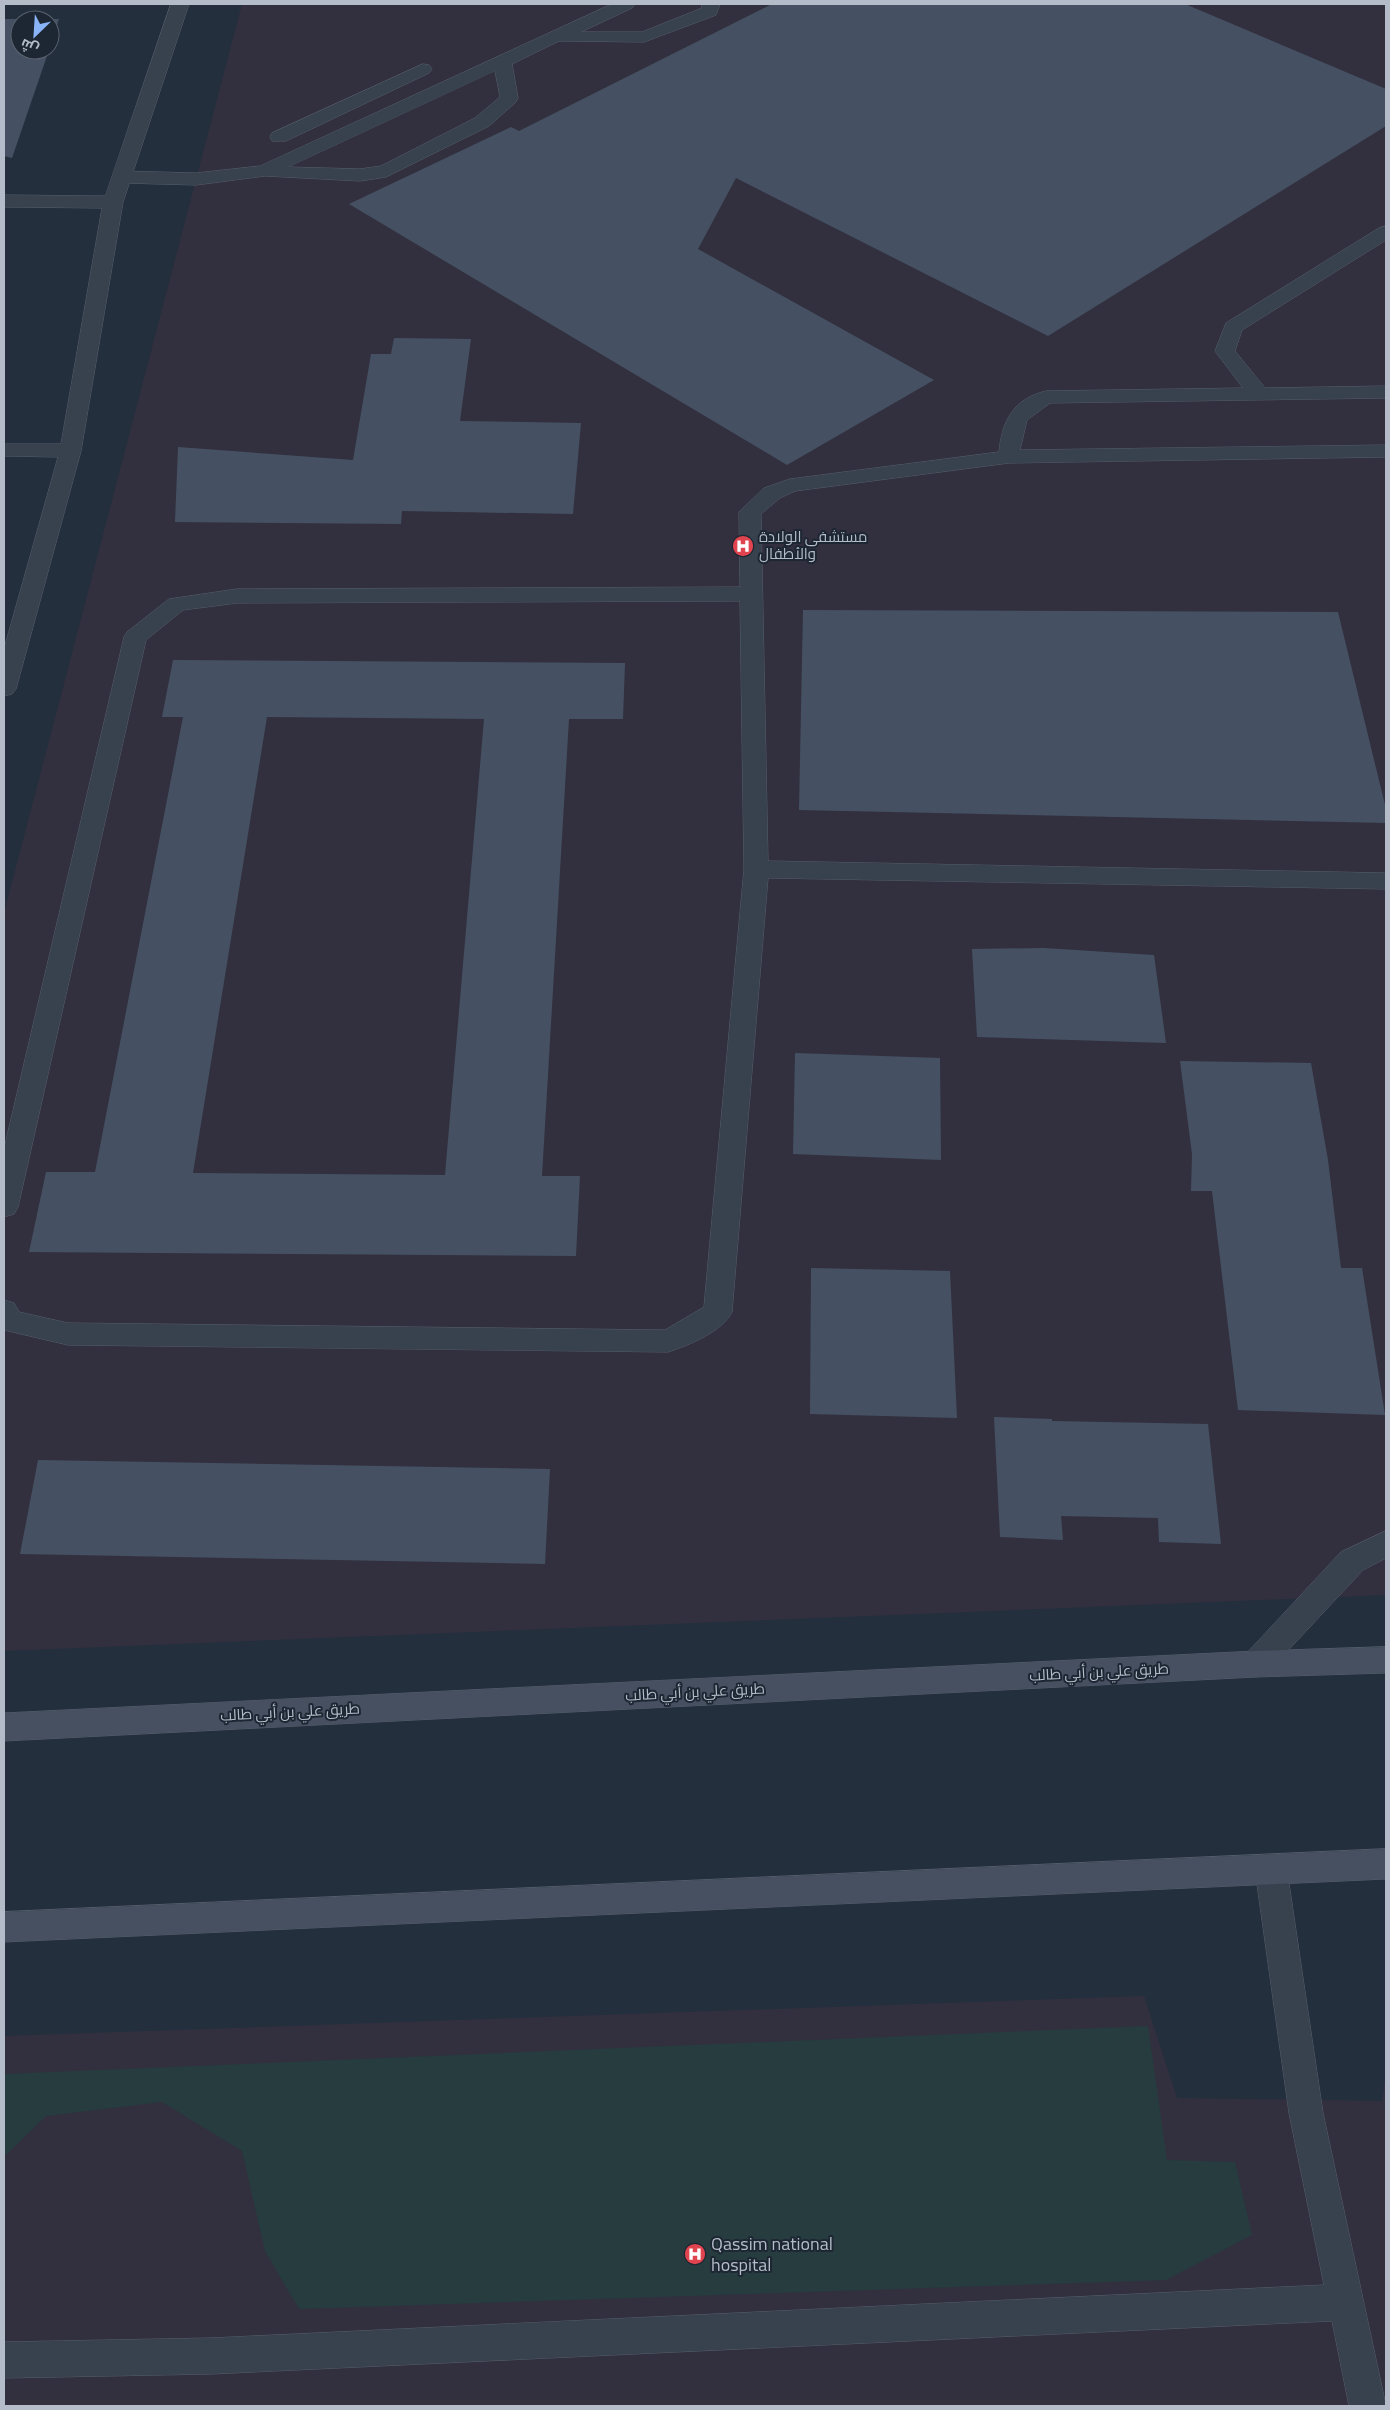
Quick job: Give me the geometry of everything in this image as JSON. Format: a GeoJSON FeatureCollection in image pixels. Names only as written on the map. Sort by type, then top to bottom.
{"type":"FeatureCollection","features":[{"type":"Feature","properties":{"kind":"main road","name":"طريق علي بن أبي طالب"},"geometry":{"type":"LineString","coordinates":[[4,1727],[1256,1664],[1386,1660]]}},
{"type":"Feature","properties":{"kind":"main road"},"geometry":{"type":"LineString","coordinates":[[4,1927],[1386,1864]]}},
{"type":"Feature","properties":{"kind":"street"},"geometry":{"type":"LineString","coordinates":[[4,690],[70,451],[113,202],[180,4]]}},
{"type":"Feature","properties":{"kind":"street"},"geometry":{"type":"LineString","coordinates":[[264,172],[626,4]]}},
{"type":"Feature","properties":{"kind":"street"},"geometry":{"type":"LineString","coordinates":[[554,37],[644,37],[710,11],[711,4]]}},
{"type":"Feature","properties":{"kind":"street"},"geometry":{"type":"LineString","coordinates":[[122,177],[196,179],[264,172],[360,175],[386,170],[482,122],[508,98],[502,61]]}},
{"type":"Feature","properties":{"kind":"street"},"geometry":{"type":"LineString","coordinates":[[279,137],[422,69]]}},
{"type":"Feature","properties":{"kind":"street"},"geometry":{"type":"LineString","coordinates":[[4,201],[113,202]]}},
{"type":"Feature","properties":{"kind":"street"},"geometry":{"type":"LineString","coordinates":[[1259,394],[1225,351],[1232,327],[1386,232]]}},
{"type":"Feature","properties":{"kind":"street"},"geometry":{"type":"LineString","coordinates":[[1008,457],[1013,423],[1025,408],[1046,397],[1386,392]]}},
{"type":"Feature","properties":{"kind":"street"},"geometry":{"type":"LineString","coordinates":[[4,450],[70,451]]}},
{"type":"Feature","properties":{"kind":"street"},"geometry":{"type":"LineString","coordinates":[[4,1311],[10,1321],[68,1334],[668,1341],[694,1328],[718,1312],[756,869],[750,512],[772,493],[790,485],[1008,457],[1386,451]]}},
{"type":"Feature","properties":{"kind":"street"},"geometry":{"type":"LineString","coordinates":[[4,1207],[136,637],[177,604],[237,596],[752,594]]}},
{"type":"Feature","properties":{"kind":"street"},"geometry":{"type":"LineString","coordinates":[[756,869],[1386,880]]}},
{"type":"Feature","properties":{"kind":"street"},"geometry":{"type":"LineString","coordinates":[[1256,1664],[1352,1561],[1386,1544]]}},
{"type":"Feature","properties":{"kind":"street"},"geometry":{"type":"LineString","coordinates":[[1271,1870],[1306,2113],[1368,2406]]}},
{"type":"Feature","properties":{"kind":"street"},"geometry":{"type":"LineString","coordinates":[[4,2360],[211,2356],[1346,2302]]}},
{"type":"Feature","properties":{"kind":"shaded area","name":"مستشفى الولادة والأطفال"},"geometry":{"type":"Polygon","coordinates":[[[242,4],[1386,4],[1386,1595],[4,1651],[4,913],[242,4]]]}},
{"type":"Feature","properties":{"kind":"shaded area","name":"Qassim national hospital"},"geometry":{"type":"Polygon","coordinates":[[[1144,1996],[1177,2098],[1382,2101],[1386,2074],[1386,2406],[4,2406],[4,2036],[1144,1996]]]}},
{"type":"Feature","properties":{"kind":"green space"},"geometry":{"type":"Polygon","coordinates":[[[1148,2026],[1167,2160],[1235,2162],[1252,2235],[1166,2280],[299,2309],[265,2251],[242,2151],[162,2102],[46,2116],[4,2157],[4,2074],[1148,2026]]]}},
{"type":"Feature","properties":{"kind":"building"},"geometry":{"type":"Polygon","coordinates":[[[772,4],[1185,4],[1386,89],[1386,126],[1048,336],[736,178],[698,249],[934,380],[787,465],[349,204],[511,127],[519,131],[772,4]]]}},
{"type":"Feature","properties":{"kind":"building"},"geometry":{"type":"Polygon","coordinates":[[[4,19],[10,19],[10,60],[46,60],[12,158],[4,156],[4,19]]]}},
{"type":"Feature","properties":{"kind":"building"},"geometry":{"type":"Polygon","coordinates":[[[394,338],[471,339],[460,421],[581,423],[573,514],[402,511],[401,524],[175,522],[178,447],[353,460],[371,354],[391,354],[394,338]]]}},
{"type":"Feature","properties":{"kind":"building"},"geometry":{"type":"Polygon","coordinates":[[[803,610],[1338,612],[1386,809],[1386,823],[799,810],[803,610]]]}},
{"type":"Feature","properties":{"kind":"building"},"geometry":{"type":"Polygon","coordinates":[[[173,660],[625,663],[623,719],[569,719],[542,1176],[580,1176],[576,1256],[29,1252],[46,1172],[95,1172],[183,717],[162,717],[173,660]],[[267,717],[193,1173],[445,1175],[484,719],[267,717]]]}},
{"type":"Feature","properties":{"kind":"building"},"geometry":{"type":"Polygon","coordinates":[[[1044,948],[1154,955],[1166,1043],[977,1037],[972,949],[1044,948]]]}},
{"type":"Feature","properties":{"kind":"building"},"geometry":{"type":"Polygon","coordinates":[[[795,1053],[940,1058],[941,1160],[793,1154],[795,1053]]]}},
{"type":"Feature","properties":{"kind":"building"},"geometry":{"type":"Polygon","coordinates":[[[1180,1061],[1311,1063],[1328,1160],[1341,1268],[1362,1268],[1385,1415],[1238,1410],[1212,1191],[1191,1191],[1192,1154],[1180,1061]]]}},
{"type":"Feature","properties":{"kind":"building"},"geometry":{"type":"Polygon","coordinates":[[[811,1268],[950,1271],[957,1418],[810,1414],[811,1268]]]}},
{"type":"Feature","properties":{"kind":"building"},"geometry":{"type":"Polygon","coordinates":[[[994,1417],[1052,1419],[1052,1421],[1208,1424],[1221,1544],[1159,1542],[1158,1518],[1061,1516],[1063,1540],[1000,1537],[994,1417]]]}},
{"type":"Feature","properties":{"kind":"building"},"geometry":{"type":"Polygon","coordinates":[[[38,1460],[550,1469],[545,1564],[20,1554],[38,1460]]]}},
{"type":"Feature","properties":{"kind":"place","name":"مستشفى الولادة والأطفال"},"geometry":{"type":"Point","coordinates":[743,546]}},
{"type":"Feature","properties":{"kind":"place","name":"Qassim national hospital"},"geometry":{"type":"Point","coordinates":[695,2254]}}]}
